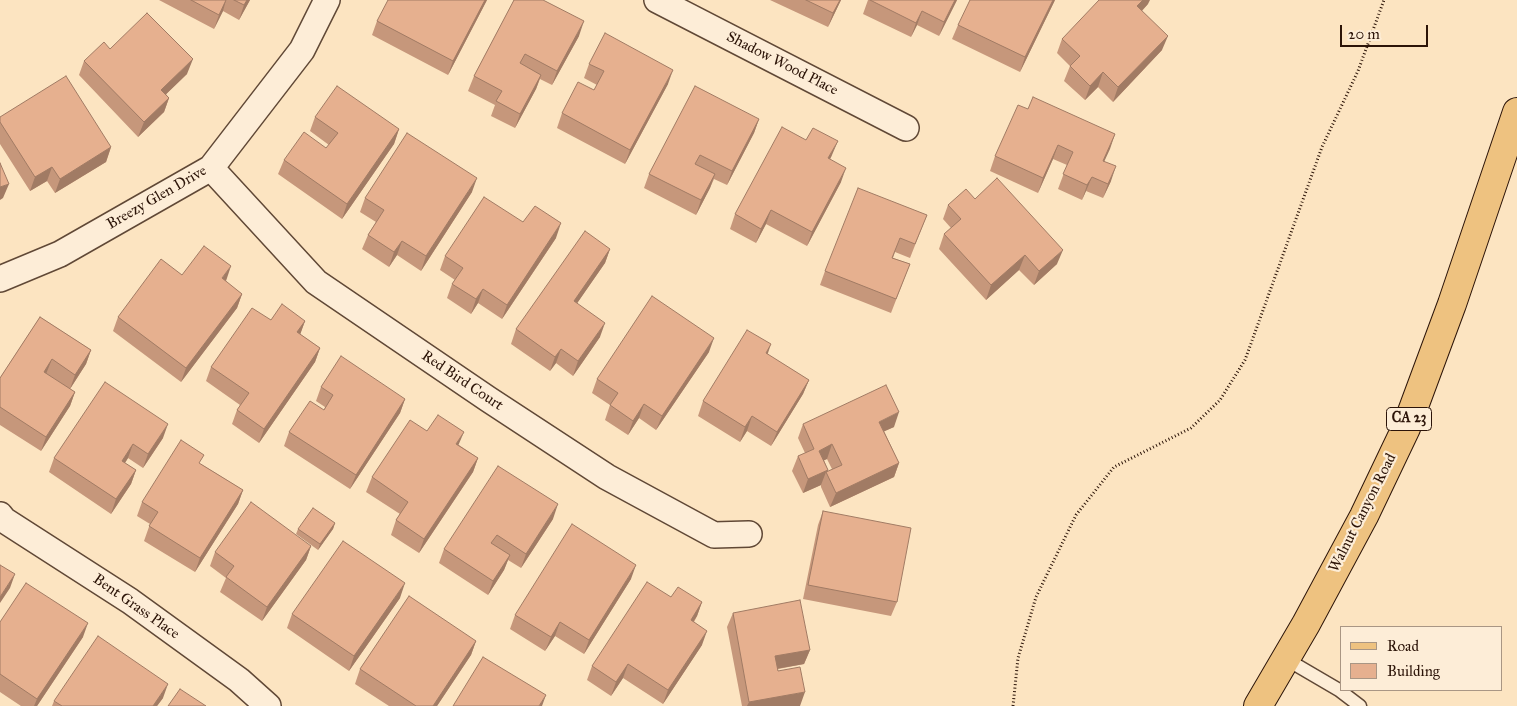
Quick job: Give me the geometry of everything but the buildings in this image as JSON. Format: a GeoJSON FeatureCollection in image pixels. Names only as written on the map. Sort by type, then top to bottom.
{"type":"FeatureCollection","features":[{"type":"Feature","properties":{"kind":"main road","name":"Walnut Canyon Road"},"geometry":{"type":"LineString","coordinates":[[1258,706],[1286,659],[1364,516],[1406,428],[1452,304],[1517,112]]}},
{"type":"Feature","properties":{"kind":"street","name":"Breezy Glen Drive"},"geometry":{"type":"LineString","coordinates":[[0,279],[60,254],[211,168],[302,50],[327,0]]}},
{"type":"Feature","properties":{"kind":"street","name":"Shadow Wood Place"},"geometry":{"type":"LineString","coordinates":[[657,0],[906,128]]}},
{"type":"Feature","properties":{"kind":"street","name":"Red Bird Court"},"geometry":{"type":"LineString","coordinates":[[211,168],[316,282],[607,477],[714,535],[749,534]]}},
{"type":"Feature","properties":{"kind":"street","name":"Bent Grass Place"},"geometry":{"type":"LineString","coordinates":[[0,515],[4,520],[130,601],[238,680],[268,706]]}},
{"type":"Feature","properties":{"kind":"lane"},"geometry":{"type":"LineString","coordinates":[[1286,659],[1340,691]]}},
{"type":"Feature","properties":{"kind":"lane"},"geometry":{"type":"LineString","coordinates":[[1340,691],[1360,706]]}},
{"type":"Feature","properties":{"kind":"path"},"geometry":{"type":"LineString","coordinates":[[1013,706],[1018,658],[1036,596],[1076,515],[1114,467],[1190,428],[1220,400],[1245,360],[1322,147],[1358,71],[1384,0]]}}]}
